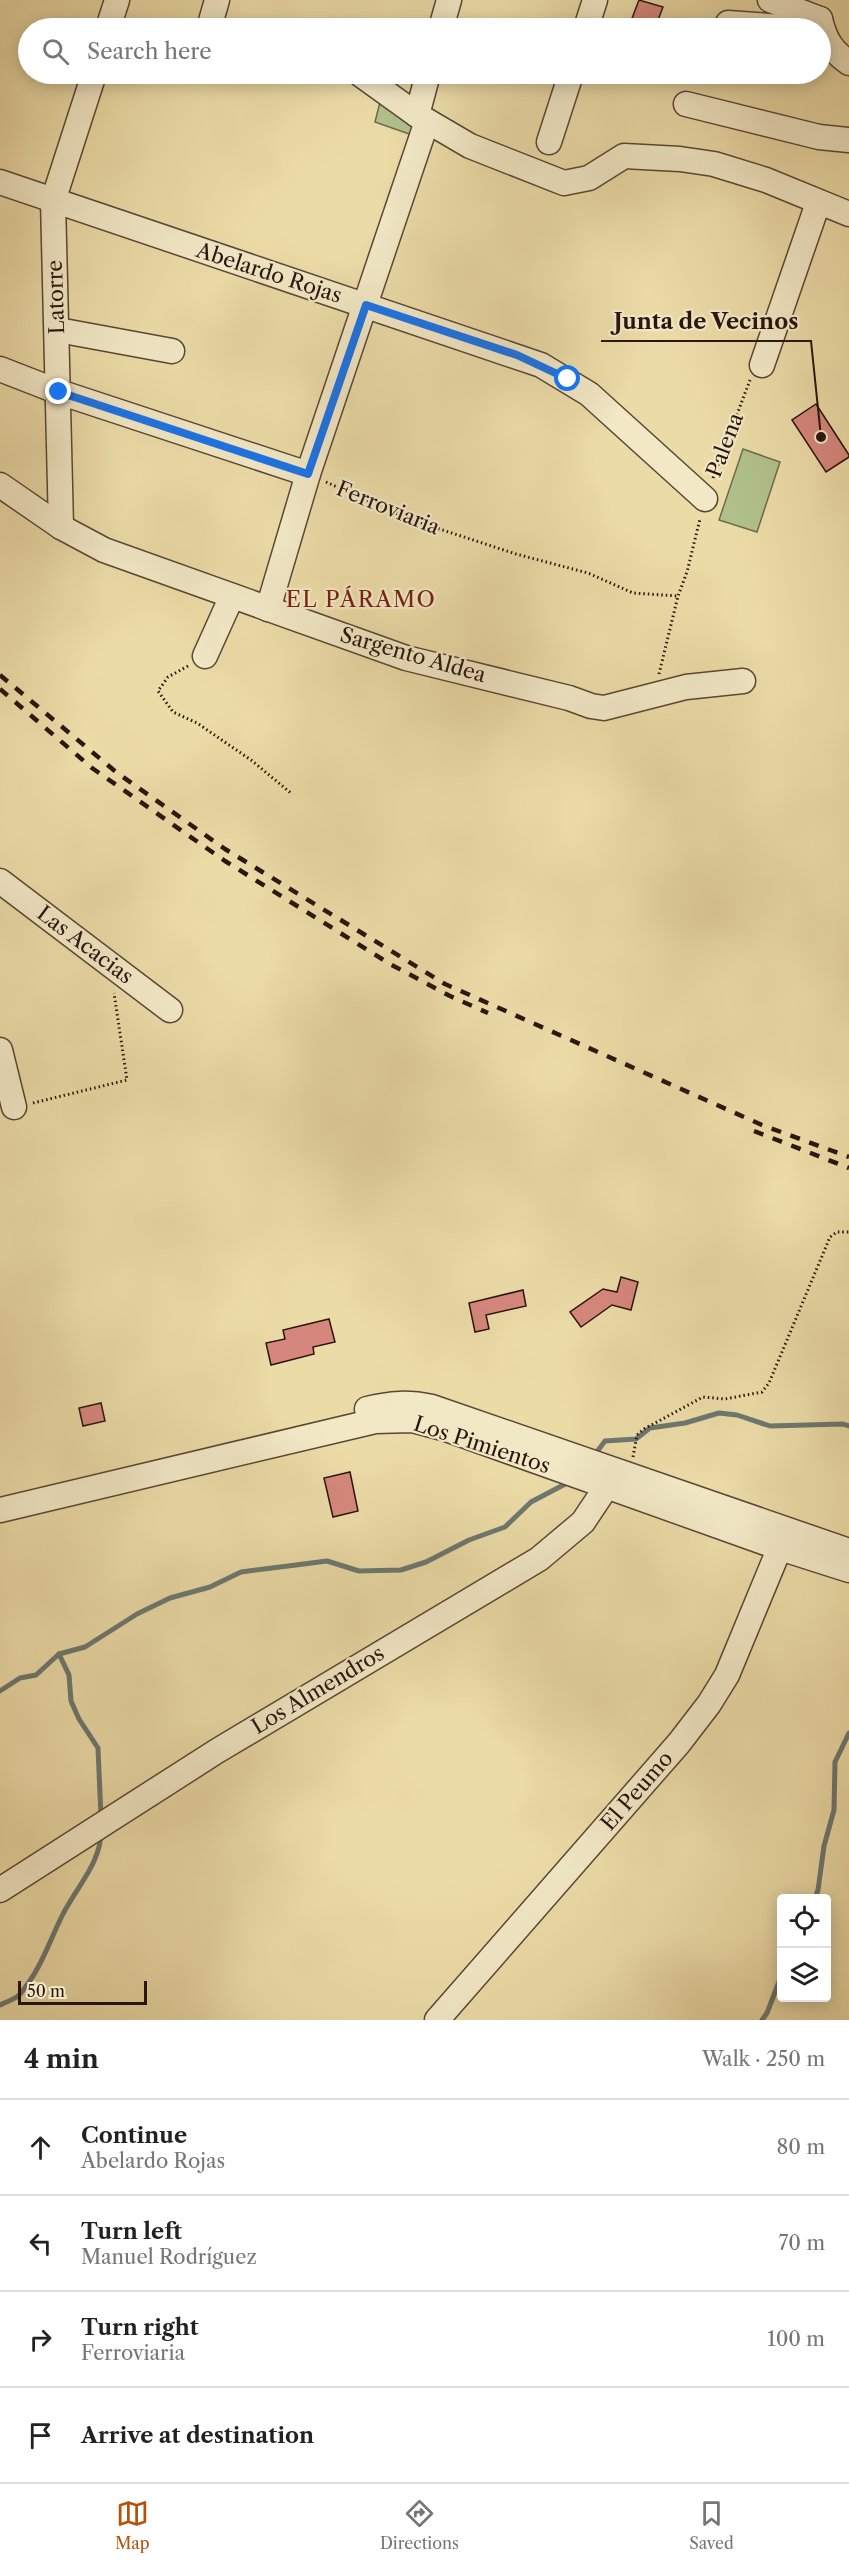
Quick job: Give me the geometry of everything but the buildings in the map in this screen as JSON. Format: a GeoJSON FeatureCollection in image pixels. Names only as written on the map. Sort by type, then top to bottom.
{"type":"FeatureCollection","features":[{"type":"Feature","properties":{"kind":"street"},"geometry":{"type":"LineString","coordinates":[[111,18],[117,0]]}},
{"type":"Feature","properties":{"kind":"street"},"geometry":{"type":"LineString","coordinates":[[212,18],[217,0]]}},
{"type":"Feature","properties":{"kind":"street"},"geometry":{"type":"LineString","coordinates":[[444,18],[449,0]]}},
{"type":"Feature","properties":{"kind":"street"},"geometry":{"type":"LineString","coordinates":[[589,18],[595,0]]}},
{"type":"Feature","properties":{"kind":"street"},"geometry":{"type":"LineString","coordinates":[[770,0],[817,18]]}},
{"type":"Feature","properties":{"kind":"street"},"geometry":{"type":"LineString","coordinates":[[831,47],[835,53],[849,63]]}},
{"type":"Feature","properties":{"kind":"street","name":"Latorre"},"geometry":{"type":"LineString","coordinates":[[61,527],[58,330],[53,201],[91,84]]}},
{"type":"Feature","properties":{"kind":"street"},"geometry":{"type":"LineString","coordinates":[[374,84],[422,118],[470,146],[564,183],[589,178],[624,156],[714,164],[766,180],[849,214]]}},
{"type":"Feature","properties":{"kind":"street"},"geometry":{"type":"LineString","coordinates":[[268,609],[308,474],[366,305],[422,118],[427,84]]}},
{"type":"Feature","properties":{"kind":"street"},"geometry":{"type":"LineString","coordinates":[[549,142],[569,84]]}},
{"type":"Feature","properties":{"kind":"street"},"geometry":{"type":"LineString","coordinates":[[686,104],[819,137],[849,140]]}},
{"type":"Feature","properties":{"kind":"street","name":"Abelardo Rojas"},"geometry":{"type":"LineString","coordinates":[[0,183],[517,355],[568,379],[597,401],[705,499]]}},
{"type":"Feature","properties":{"kind":"street"},"geometry":{"type":"LineString","coordinates":[[762,365],[818,203]]}},
{"type":"Feature","properties":{"kind":"street"},"geometry":{"type":"LineString","coordinates":[[58,330],[172,351]]}},
{"type":"Feature","properties":{"kind":"street"},"geometry":{"type":"LineString","coordinates":[[0,369],[59,392],[308,474]]}},
{"type":"Feature","properties":{"kind":"street","name":"Sargento Aldea"},"geometry":{"type":"LineString","coordinates":[[0,485],[61,527],[114,554],[406,658],[604,708],[686,687],[743,681]]}},
{"type":"Feature","properties":{"kind":"street"},"geometry":{"type":"LineString","coordinates":[[205,656],[232,596]]}},
{"type":"Feature","properties":{"kind":"street","name":"Las Acacias"},"geometry":{"type":"LineString","coordinates":[[0,881],[170,1010]]}},
{"type":"Feature","properties":{"kind":"street"},"geometry":{"type":"LineString","coordinates":[[0,1050],[14,1107]]}},
{"type":"Feature","properties":{"kind":"street","name":"Los Pimientos"},"geometry":{"type":"LineString","coordinates":[[0,1494],[167,1453],[395,1402],[411,1402],[432,1407],[612,1479],[783,1539],[849,1551]]}},
{"type":"Feature","properties":{"kind":"street","name":"Los Pimientos"},"geometry":{"type":"LineString","coordinates":[[0,1510],[375,1421],[412,1420],[612,1479],[639,1479],[783,1539],[849,1570]]}},
{"type":"Feature","properties":{"kind":"street","name":"Los Almendros"},"geometry":{"type":"LineString","coordinates":[[0,1890],[217,1751],[539,1559],[583,1522],[612,1479]]}},
{"type":"Feature","properties":{"kind":"street","name":"El Peumo"},"geometry":{"type":"LineString","coordinates":[[437,2020],[680,1743],[709,1704],[741,1644],[783,1539]]}},
{"type":"Feature","properties":{"kind":"path","name":"Palena"},"geometry":{"type":"LineString","coordinates":[[654,697],[678,596],[687,572],[705,499],[753,370],[762,365]]}},
{"type":"Feature","properties":{"kind":"path","name":"Ferroviaria"},"geometry":{"type":"LineString","coordinates":[[308,474],[409,519],[516,554],[588,573],[633,593],[678,596]]}},
{"type":"Feature","properties":{"kind":"path"},"geometry":{"type":"LineString","coordinates":[[205,656],[168,677],[158,691],[173,712],[196,723],[251,760],[292,794]]}},
{"type":"Feature","properties":{"kind":"path"},"geometry":{"type":"LineString","coordinates":[[14,1107],[127,1080],[110,964]]}},
{"type":"Feature","properties":{"kind":"path"},"geometry":{"type":"LineString","coordinates":[[639,1479],[632,1452],[636,1435],[644,1429],[703,1397],[725,1399],[762,1392],[769,1383],[830,1238],[837,1232],[849,1232]]}},
{"type":"Feature","properties":{"kind":"green space"},"geometry":{"type":"Polygon","coordinates":[[[381,98],[416,121],[412,135],[375,122],[381,98]]]}},
{"type":"Feature","properties":{"kind":"green space"},"geometry":{"type":"Polygon","coordinates":[[[743,449],[780,462],[757,532],[719,520],[743,449]]]}},
{"type":"Feature","properties":{"kind":"waterway"},"geometry":{"type":"LineString","coordinates":[[593,1457],[605,1441],[636,1439],[650,1428],[685,1423],[719,1413],[737,1415],[770,1426],[843,1424],[849,1426]]}},
{"type":"Feature","properties":{"kind":"waterway"},"geometry":{"type":"LineString","coordinates":[[0,1691],[20,1678],[36,1675],[59,1654],[85,1647],[137,1614],[170,1598],[210,1587],[241,1572],[327,1561],[359,1571],[401,1570],[426,1562],[469,1540],[505,1527],[531,1502],[571,1481]]}},
{"type":"Feature","properties":{"kind":"waterway"},"geometry":{"type":"LineString","coordinates":[[59,1654],[69,1675],[71,1701],[79,1719],[98,1748],[101,1817]]}},
{"type":"Feature","properties":{"kind":"waterway"},"geometry":{"type":"LineString","coordinates":[[816,1894],[824,1846],[834,1810],[835,1762],[849,1733]]}},
{"type":"Feature","properties":{"kind":"waterway"},"geometry":{"type":"LineString","coordinates":[[0,2005],[18,1996],[33,1976],[67,1906],[92,1865],[97,1854],[101,1832]]}},
{"type":"Feature","properties":{"kind":"waterway"},"geometry":{"type":"LineString","coordinates":[[762,2020],[777,1987]]}},
{"type":"Feature","properties":{"kind":"railway"},"geometry":{"type":"LineString","coordinates":[[0,675],[116,772],[225,849],[445,984],[762,1125],[849,1157]]}},
{"type":"Feature","properties":{"kind":"railway"},"geometry":{"type":"LineString","coordinates":[[0,689],[92,768],[225,861],[390,964],[488,1013]]}},
{"type":"Feature","properties":{"kind":"railway"},"geometry":{"type":"LineString","coordinates":[[754,1131],[849,1168]]}},
{"type":"Feature","properties":{"kind":"place","name":"Junta de Vecinos"},"geometry":{"type":"Point","coordinates":[821,437]}},
{"type":"Feature","properties":{"kind":"district","name":"EL PÁRAMO"},"geometry":{"type":"Point","coordinates":[361,599]}},
{"type":"Feature","properties":{"kind":"route"},"geometry":{"type":"LineString","coordinates":[[59,392],[308,474],[366,305],[517,355],[568,379]]}}]}
